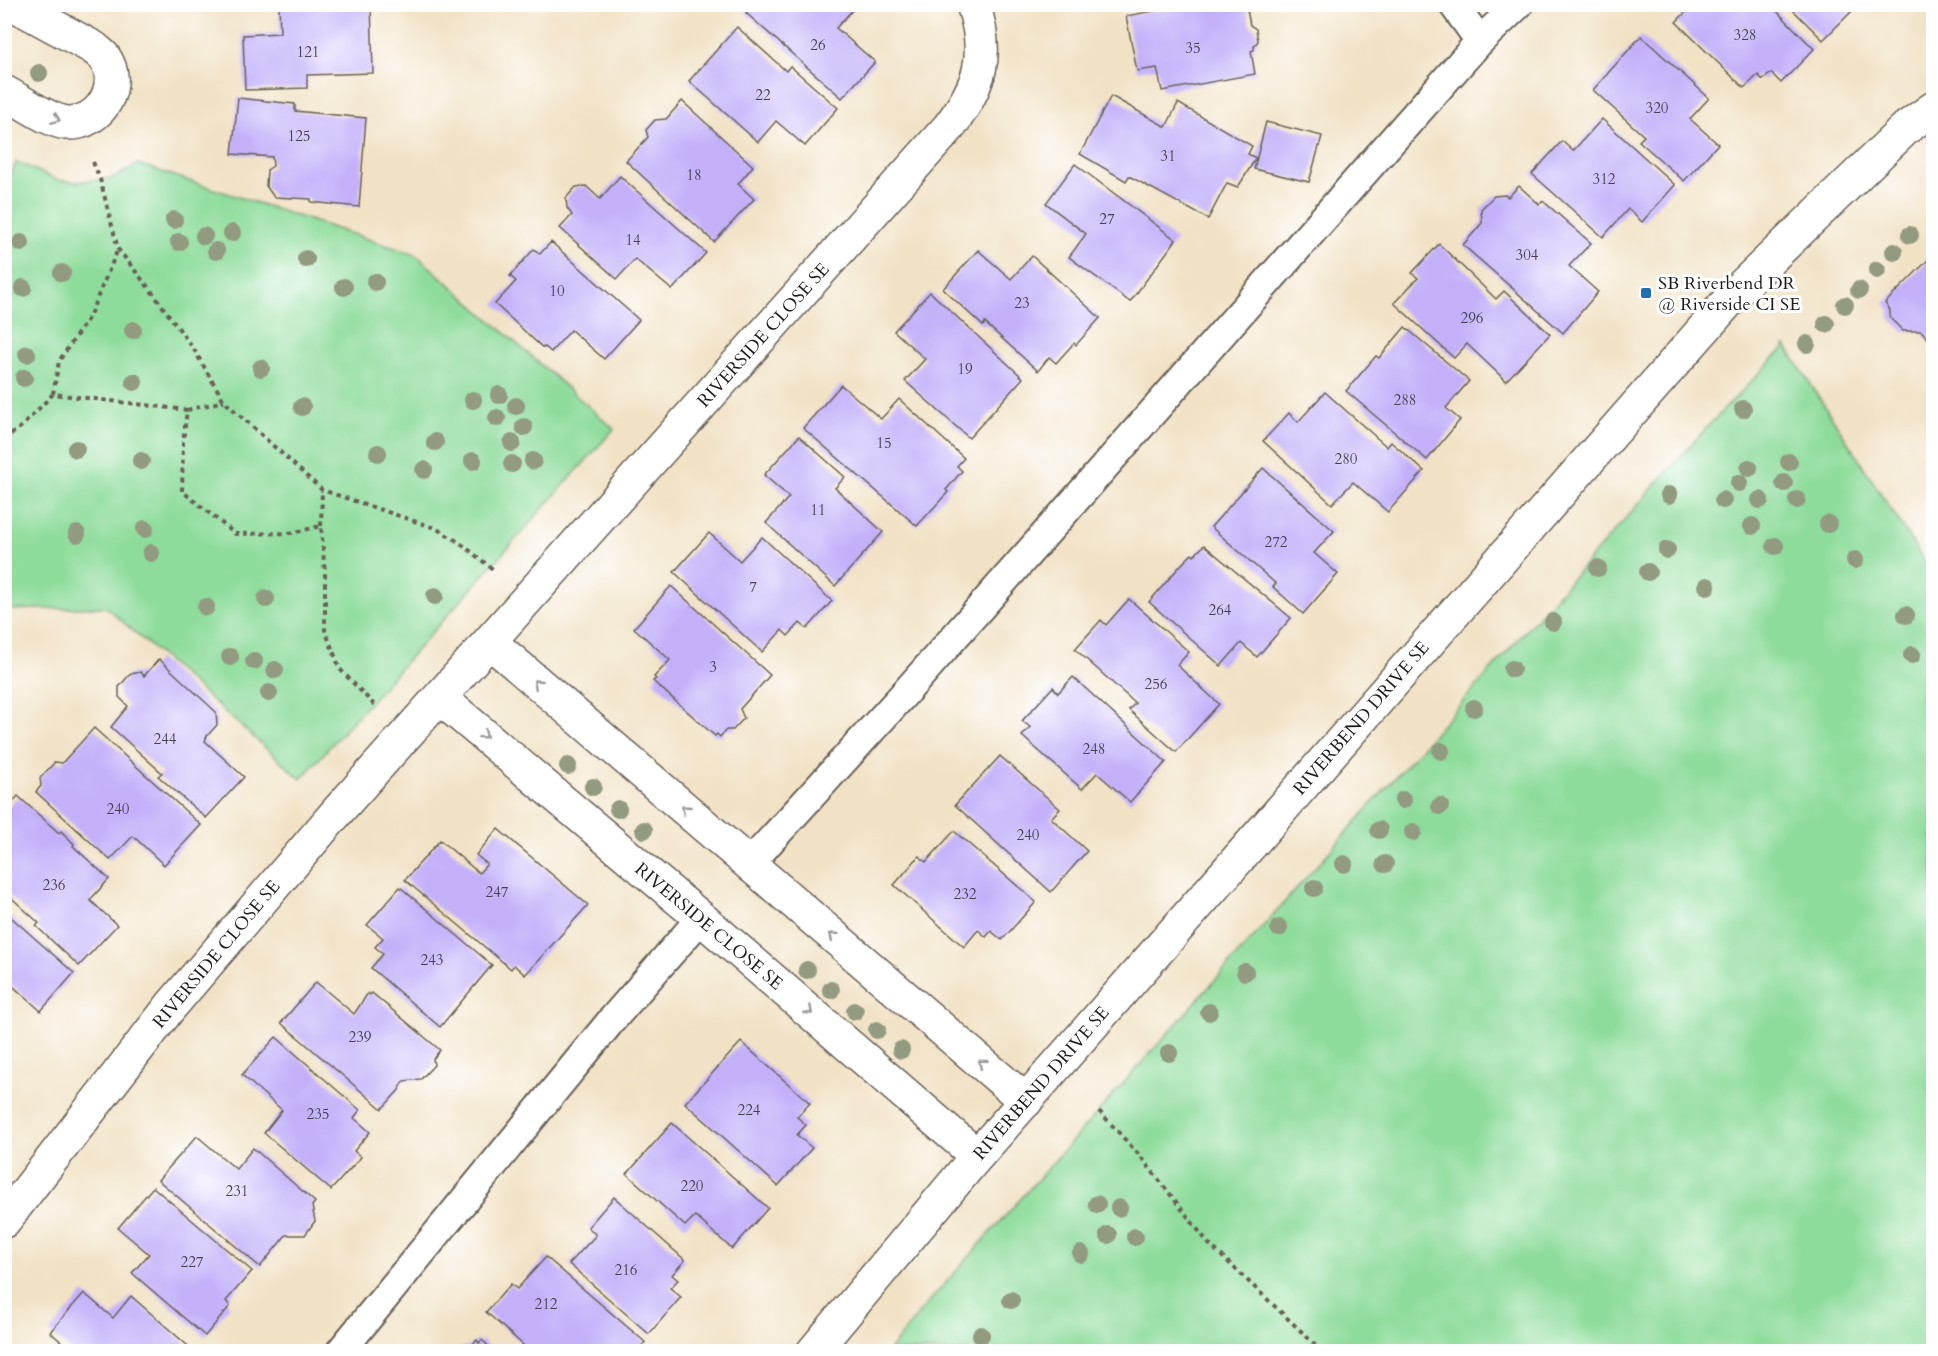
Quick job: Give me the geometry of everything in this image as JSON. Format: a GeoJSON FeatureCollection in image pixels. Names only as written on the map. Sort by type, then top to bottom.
{"type":"FeatureCollection","features":[{"type":"Feature","properties":{"kind":"street"},"geometry":{"type":"LineString","coordinates":[[4,92],[53,120],[76,123],[90,118],[101,110],[112,84],[104,57],[94,48],[13,4]]}},
{"type":"Feature","properties":{"kind":"street","name":"RIVERSIDE CLOSE SE"},"geometry":{"type":"LineString","coordinates":[[4,1221],[171,1006],[336,813],[527,602],[960,112],[976,85],[983,50],[979,21],[973,4]]}},
{"type":"Feature","properties":{"kind":"street","name":"RIVERBEND DRIVE SE"},"geometry":{"type":"LineString","coordinates":[[813,1352],[977,1156],[1739,289],[1906,128],[1934,108]]}},
{"type":"Feature","properties":{"kind":"street"},"geometry":{"type":"LineString","coordinates":[[490,642],[1026,1101]]}},
{"type":"Feature","properties":{"kind":"street","name":"RIVERSIDE CLOSE SE"},"geometry":{"type":"LineString","coordinates":[[440,698],[701,918],[977,1156]]}},
{"type":"Feature","properties":{"kind":"lane"},"geometry":{"type":"LineString","coordinates":[[1453,4],[1480,41]]}},
{"type":"Feature","properties":{"kind":"lane"},"geometry":{"type":"LineString","coordinates":[[749,864],[913,684],[1480,41],[1519,4]]}},
{"type":"Feature","properties":{"kind":"lane"},"geometry":{"type":"LineString","coordinates":[[340,1352],[611,1021],[701,918]]}},
{"type":"Feature","properties":{"kind":"path"},"geometry":{"type":"LineString","coordinates":[[76,123],[100,179],[118,249],[193,348],[224,400],[322,490],[435,528],[459,542],[489,566],[527,602]]}},
{"type":"Feature","properties":{"kind":"path"},"geometry":{"type":"LineString","coordinates":[[4,440],[23,426],[53,394],[59,361],[89,317],[118,249]]}},
{"type":"Feature","properties":{"kind":"path"},"geometry":{"type":"LineString","coordinates":[[53,394],[187,410],[224,400]]}},
{"type":"Feature","properties":{"kind":"path"},"geometry":{"type":"LineString","coordinates":[[187,410],[183,442],[182,491],[235,534],[292,533],[321,526]]}},
{"type":"Feature","properties":{"kind":"path"},"geometry":{"type":"LineString","coordinates":[[322,490],[321,526],[326,630],[340,669],[405,736]]}},
{"type":"Feature","properties":{"kind":"path"},"geometry":{"type":"LineString","coordinates":[[1099,1111],[1141,1157],[1209,1244],[1323,1352]]}},
{"type":"Feature","properties":{"kind":"green space"},"geometry":{"type":"Polygon","coordinates":[[[17,162],[57,180],[78,182],[116,177],[138,164],[416,255],[614,429],[301,779],[106,607],[5,610],[4,184],[17,162]]]}},
{"type":"Feature","properties":{"kind":"green space"},"geometry":{"type":"Polygon","coordinates":[[[1786,346],[1933,575],[1933,1351],[889,1351],[920,1312],[1707,427],[1786,346]]]}},
{"type":"Feature","properties":{"kind":"building"},"geometry":{"type":"Polygon","coordinates":[[[279,4],[371,4],[373,73],[307,75],[307,88],[245,90],[243,35],[280,33],[279,4]]]}},
{"type":"Feature","properties":{"kind":"building"},"geometry":{"type":"Polygon","coordinates":[[[753,4],[855,4],[856,6],[836,28],[875,62],[842,98],[746,13],[753,4]]]}},
{"type":"Feature","properties":{"kind":"building"},"geometry":{"type":"Polygon","coordinates":[[[1192,4],[1246,4],[1250,25],[1256,29],[1258,41],[1254,50],[1251,51],[1255,74],[1162,91],[1157,68],[1137,71],[1126,16],[1192,4]]]}},
{"type":"Feature","properties":{"kind":"building"},"geometry":{"type":"Polygon","coordinates":[[[1694,4],[1770,4],[1814,49],[1781,83],[1771,73],[1763,80],[1758,75],[1744,88],[1676,22],[1694,4]]]}},
{"type":"Feature","properties":{"kind":"building"},"geometry":{"type":"Polygon","coordinates":[[[1787,4],[1856,4],[1857,6],[1823,40],[1787,4]]]}},
{"type":"Feature","properties":{"kind":"building"},"geometry":{"type":"Polygon","coordinates":[[[737,27],[786,71],[790,66],[838,108],[805,146],[776,121],[758,142],[689,81],[737,27]]]}},
{"type":"Feature","properties":{"kind":"building"},"geometry":{"type":"Polygon","coordinates":[[[1641,36],[1709,98],[1690,119],[1718,144],[1684,181],[1639,141],[1644,136],[1593,90],[1641,36]]]}},
{"type":"Feature","properties":{"kind":"building"},"geometry":{"type":"Polygon","coordinates":[[[1111,96],[1166,127],[1178,103],[1252,146],[1248,154],[1256,158],[1238,187],[1227,183],[1208,219],[1129,176],[1126,181],[1080,154],[1111,96]]]}},
{"type":"Feature","properties":{"kind":"building"},"geometry":{"type":"Polygon","coordinates":[[[238,98],[295,104],[295,111],[366,118],[359,207],[311,202],[311,199],[274,197],[266,186],[267,170],[273,166],[272,157],[232,154],[238,98]]]}},
{"type":"Feature","properties":{"kind":"building"},"geometry":{"type":"Polygon","coordinates":[[[682,101],[753,166],[738,184],[754,199],[714,242],[626,161],[648,137],[646,130],[655,120],[666,119],[682,101]]]}},
{"type":"Feature","properties":{"kind":"building"},"geometry":{"type":"Polygon","coordinates":[[[1602,119],[1675,185],[1642,222],[1628,209],[1603,237],[1532,174],[1562,141],[1573,151],[1602,119]]]}},
{"type":"Feature","properties":{"kind":"building"},"geometry":{"type":"Polygon","coordinates":[[[1266,122],[1322,136],[1309,182],[1254,169],[1266,122]]]}},
{"type":"Feature","properties":{"kind":"building"},"geometry":{"type":"Polygon","coordinates":[[[1075,164],[1176,240],[1130,302],[1069,257],[1086,234],[1046,203],[1075,164]]]}},
{"type":"Feature","properties":{"kind":"building"},"geometry":{"type":"Polygon","coordinates":[[[620,176],[706,253],[672,290],[635,259],[617,279],[560,228],[572,215],[567,208],[566,198],[576,187],[586,186],[600,199],[620,176]]]}},
{"type":"Feature","properties":{"kind":"building"},"geometry":{"type":"Polygon","coordinates":[[[1519,186],[1539,204],[1543,201],[1591,243],[1569,266],[1598,292],[1563,333],[1463,245],[1482,223],[1481,209],[1494,196],[1508,197],[1519,186]]]}},
{"type":"Feature","properties":{"kind":"building"},"geometry":{"type":"Polygon","coordinates":[[[551,242],[639,320],[604,359],[571,330],[551,352],[543,348],[495,304],[516,281],[510,276],[534,249],[540,254],[551,242]]]}},
{"type":"Feature","properties":{"kind":"building"},"geometry":{"type":"Polygon","coordinates":[[[1439,244],[1496,299],[1504,291],[1550,334],[1506,381],[1467,344],[1454,358],[1394,303],[1418,278],[1412,273],[1439,244]]]}},
{"type":"Feature","properties":{"kind":"building"},"geometry":{"type":"Polygon","coordinates":[[[978,250],[1011,279],[1032,256],[1100,318],[1056,363],[1049,357],[1038,371],[985,323],[983,326],[943,289],[978,250]]]}},
{"type":"Feature","properties":{"kind":"building"},"geometry":{"type":"Polygon","coordinates":[[[1934,254],[1934,345],[1921,331],[1903,331],[1890,318],[1890,310],[1885,303],[1934,254]]]}},
{"type":"Feature","properties":{"kind":"building"},"geometry":{"type":"Polygon","coordinates":[[[930,292],[1023,378],[969,438],[905,381],[925,359],[894,331],[930,292]]]}},
{"type":"Feature","properties":{"kind":"building"},"geometry":{"type":"Polygon","coordinates":[[[1405,327],[1469,381],[1446,408],[1460,420],[1427,460],[1346,391],[1376,356],[1379,358],[1405,327]]]}},
{"type":"Feature","properties":{"kind":"building"},"geometry":{"type":"Polygon","coordinates":[[[841,385],[881,419],[899,399],[964,458],[957,466],[962,471],[946,490],[948,492],[917,526],[803,428],[841,385]]]}},
{"type":"Feature","properties":{"kind":"building"},"geometry":{"type":"Polygon","coordinates":[[[1325,392],[1387,447],[1391,442],[1424,471],[1388,512],[1353,482],[1332,504],[1263,441],[1289,413],[1298,422],[1325,392]]]}},
{"type":"Feature","properties":{"kind":"building"},"geometry":{"type":"Polygon","coordinates":[[[799,436],[845,477],[835,488],[883,532],[835,586],[766,523],[789,497],[764,475],[799,436]]]}},
{"type":"Feature","properties":{"kind":"building"},"geometry":{"type":"Polygon","coordinates":[[[1263,468],[1334,531],[1314,553],[1338,574],[1303,614],[1273,587],[1276,584],[1211,527],[1263,468]]]}},
{"type":"Feature","properties":{"kind":"building"},"geometry":{"type":"Polygon","coordinates":[[[709,533],[740,561],[762,537],[832,601],[807,629],[800,623],[788,636],[782,630],[762,652],[674,572],[709,533]]]}},
{"type":"Feature","properties":{"kind":"building"},"geometry":{"type":"Polygon","coordinates":[[[1204,545],[1291,618],[1257,657],[1241,643],[1221,666],[1149,602],[1180,566],[1204,545]]]}},
{"type":"Feature","properties":{"kind":"building"},"geometry":{"type":"Polygon","coordinates":[[[671,586],[770,675],[740,709],[744,718],[733,730],[726,730],[720,737],[717,734],[715,736],[653,681],[670,660],[634,628],[671,586]]]}},
{"type":"Feature","properties":{"kind":"building"},"geometry":{"type":"Polygon","coordinates":[[[1129,599],[1189,652],[1177,665],[1219,704],[1176,752],[1129,710],[1135,703],[1075,649],[1101,620],[1106,625],[1129,599]]]}},
{"type":"Feature","properties":{"kind":"building"},"geometry":{"type":"Polygon","coordinates":[[[159,659],[216,712],[217,725],[205,741],[244,777],[206,818],[158,776],[162,773],[111,727],[128,706],[119,697],[119,687],[130,674],[141,672],[144,676],[159,659]]]}},
{"type":"Feature","properties":{"kind":"building"},"geometry":{"type":"Polygon","coordinates":[[[1073,677],[1166,762],[1130,802],[1097,773],[1082,789],[1022,736],[1030,727],[1022,721],[1053,687],[1058,693],[1073,677]]]}},
{"type":"Feature","properties":{"kind":"building"},"geometry":{"type":"Polygon","coordinates":[[[94,728],[201,825],[164,865],[133,836],[110,860],[36,792],[41,786],[40,778],[55,762],[62,763],[94,728]]]}},
{"type":"Feature","properties":{"kind":"building"},"geometry":{"type":"Polygon","coordinates":[[[1000,756],[1060,809],[1051,818],[1087,851],[1051,892],[955,805],[1000,756]]]}},
{"type":"Feature","properties":{"kind":"building"},"geometry":{"type":"Polygon","coordinates":[[[18,796],[59,833],[61,831],[74,844],[73,846],[109,879],[90,900],[117,925],[79,966],[36,926],[39,923],[4,891],[4,811],[18,796]]]}},
{"type":"Feature","properties":{"kind":"building"},"geometry":{"type":"Polygon","coordinates":[[[498,829],[588,905],[525,975],[514,965],[511,969],[405,880],[440,840],[479,873],[487,864],[476,855],[498,829]]]}},
{"type":"Feature","properties":{"kind":"building"},"geometry":{"type":"Polygon","coordinates":[[[954,831],[1036,902],[1002,940],[991,931],[986,937],[978,930],[964,947],[894,885],[919,856],[926,862],[954,831]]]}},
{"type":"Feature","properties":{"kind":"building"},"geometry":{"type":"Polygon","coordinates":[[[400,887],[492,965],[440,1027],[371,968],[383,954],[375,947],[383,938],[367,925],[400,887]]]}},
{"type":"Feature","properties":{"kind":"building"},"geometry":{"type":"Polygon","coordinates":[[[4,911],[74,973],[41,1011],[8,982],[4,985],[4,911]]]}},
{"type":"Feature","properties":{"kind":"building"},"geometry":{"type":"Polygon","coordinates":[[[316,982],[354,1014],[368,993],[370,995],[372,993],[440,1050],[433,1059],[434,1065],[421,1079],[404,1081],[382,1109],[281,1023],[316,982]]]}},
{"type":"Feature","properties":{"kind":"building"},"geometry":{"type":"Polygon","coordinates":[[[276,1037],[360,1110],[354,1118],[370,1132],[354,1151],[361,1157],[331,1190],[264,1133],[282,1110],[242,1075],[276,1037]]]}},
{"type":"Feature","properties":{"kind":"building"},"geometry":{"type":"Polygon","coordinates":[[[741,1042],[810,1103],[797,1117],[806,1125],[797,1135],[812,1148],[778,1186],[685,1103],[741,1042]]]}},
{"type":"Feature","properties":{"kind":"building"},"geometry":{"type":"Polygon","coordinates":[[[672,1123],[768,1208],[732,1249],[695,1216],[685,1226],[627,1174],[672,1123]]]}},
{"type":"Feature","properties":{"kind":"building"},"geometry":{"type":"Polygon","coordinates":[[[197,1136],[236,1169],[253,1148],[315,1202],[312,1206],[315,1221],[305,1235],[286,1235],[260,1267],[158,1180],[197,1136]]]}},
{"type":"Feature","properties":{"kind":"building"},"geometry":{"type":"Polygon","coordinates":[[[153,1187],[252,1271],[226,1301],[230,1306],[205,1336],[132,1273],[149,1254],[118,1228],[153,1187]]]}},
{"type":"Feature","properties":{"kind":"building"},"geometry":{"type":"Polygon","coordinates":[[[614,1197],[685,1260],[672,1275],[678,1280],[670,1288],[681,1297],[649,1334],[569,1264],[596,1235],[588,1227],[614,1197]]]}},
{"type":"Feature","properties":{"kind":"building"},"geometry":{"type":"Polygon","coordinates":[[[546,1257],[645,1342],[637,1352],[531,1352],[486,1312],[511,1284],[517,1289],[546,1257]]]}},
{"type":"Feature","properties":{"kind":"building"},"geometry":{"type":"Polygon","coordinates":[[[84,1293],[113,1318],[131,1296],[195,1352],[73,1352],[50,1332],[84,1293]]]}},
{"type":"Feature","properties":{"kind":"building"},"geometry":{"type":"Polygon","coordinates":[[[477,1340],[479,1343],[482,1340],[495,1352],[459,1352],[463,1347],[472,1345],[477,1340]]]}},
{"type":"Feature","properties":{"kind":"place","name":"SB Riverbend DR @ Riverside CI SE"},"geometry":{"type":"Point","coordinates":[1646,293]}}]}
